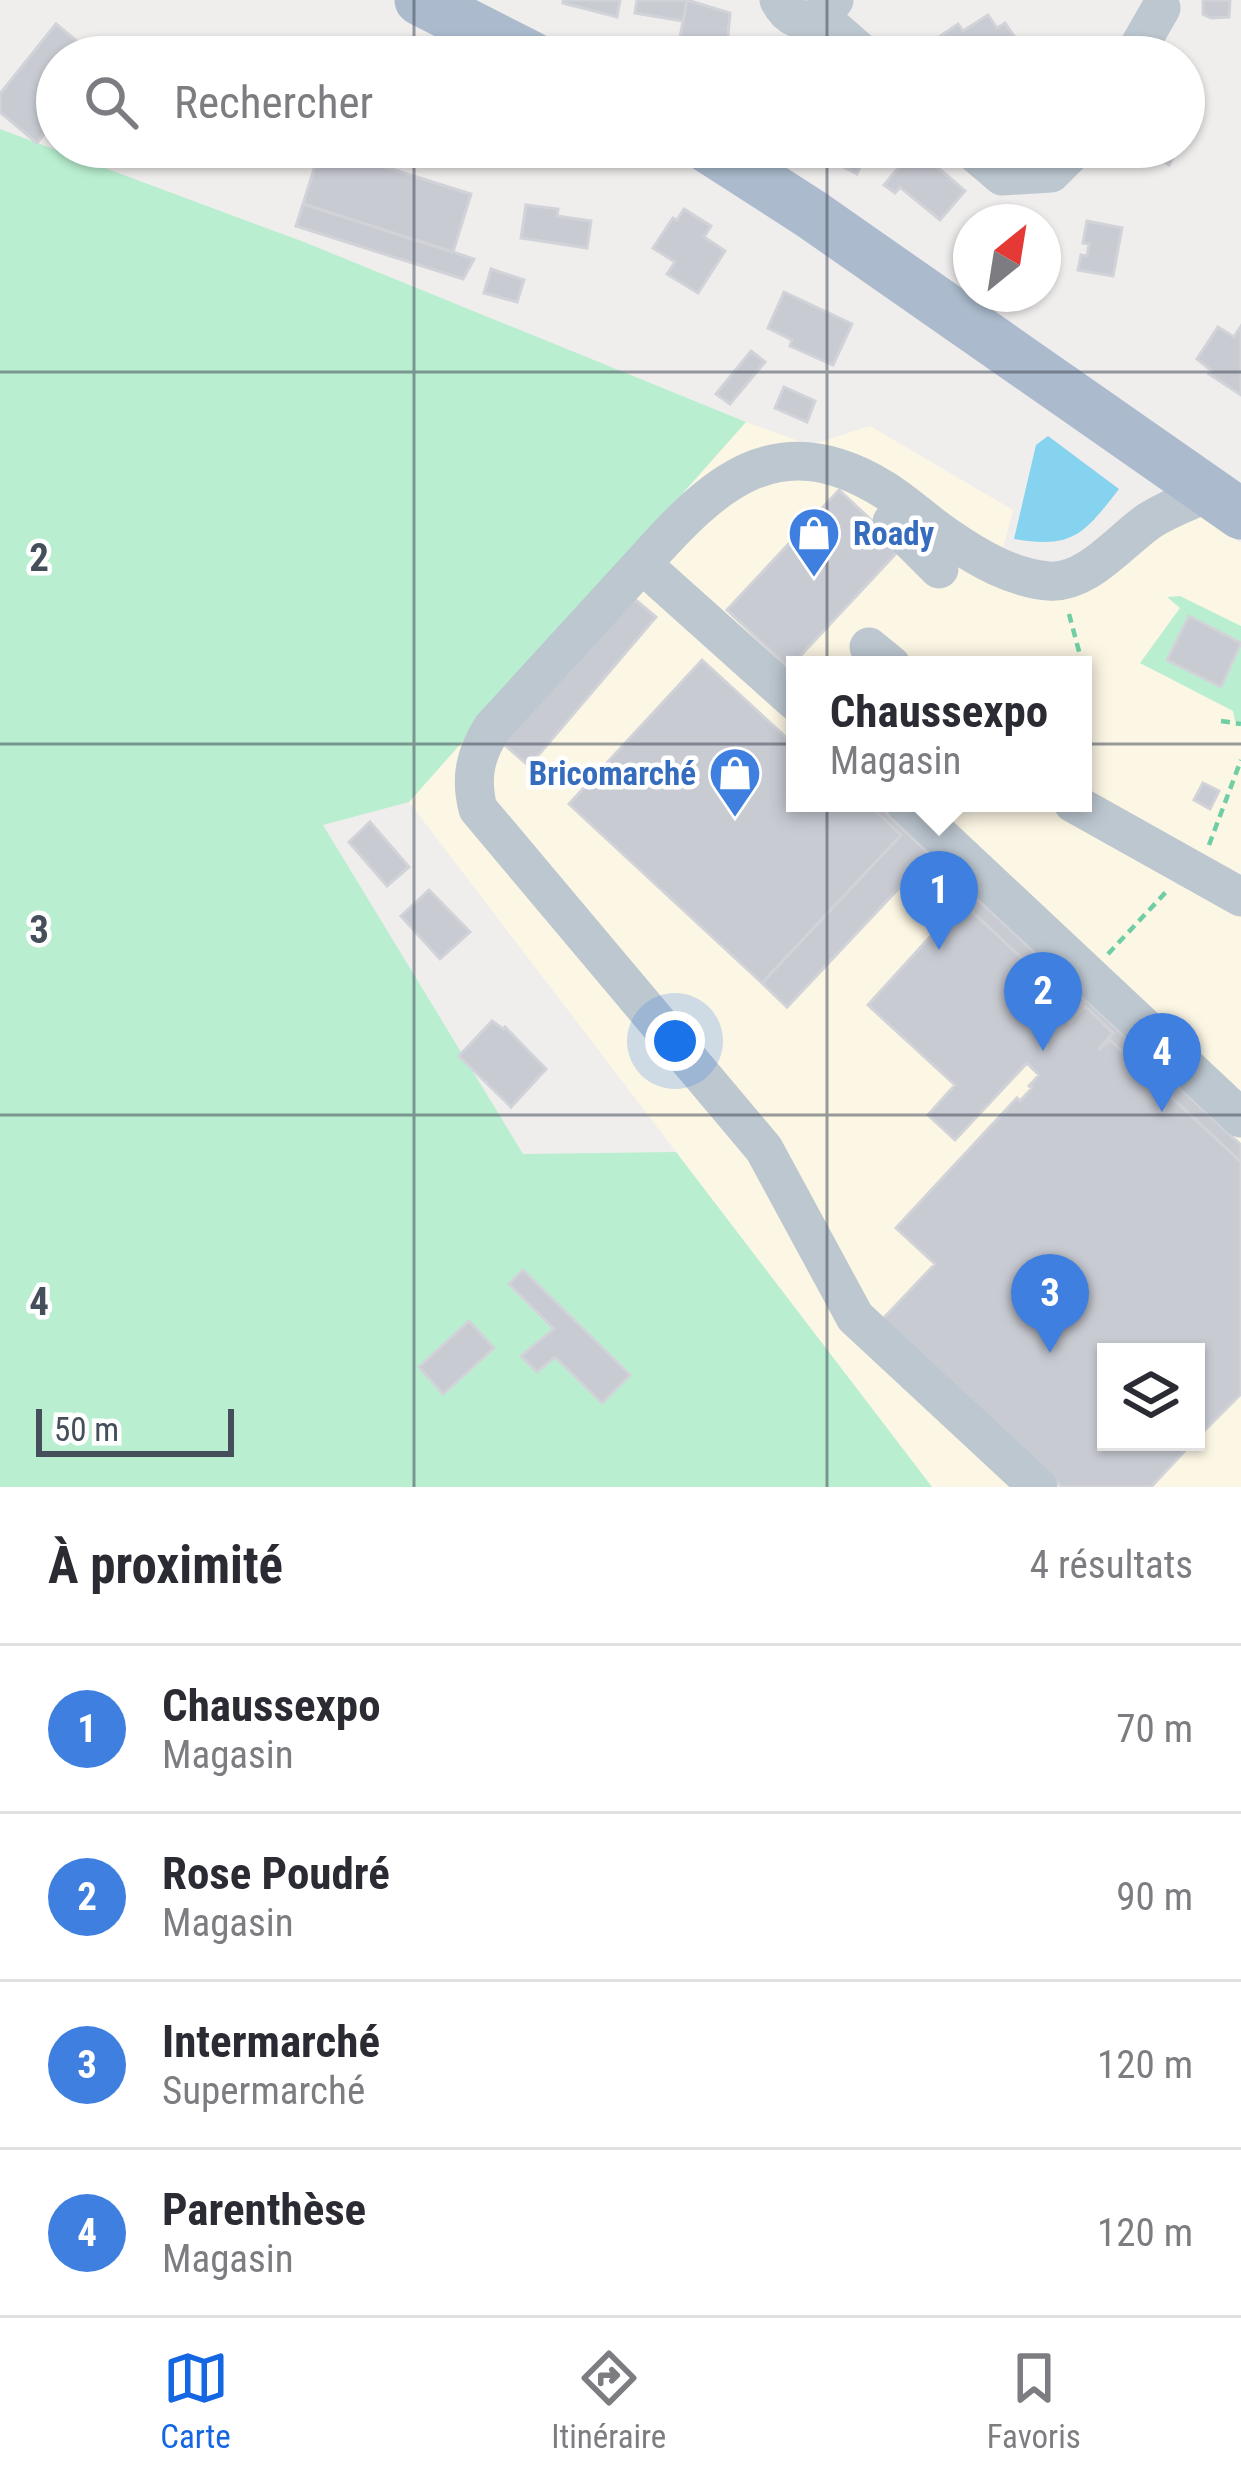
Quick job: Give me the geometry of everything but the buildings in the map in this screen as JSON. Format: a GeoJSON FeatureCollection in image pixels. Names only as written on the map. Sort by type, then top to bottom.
{"type":"FeatureCollection","features":[{"type":"Feature","properties":{"kind":"main road"},"geometry":{"type":"LineString","coordinates":[[420,0],[491,36]]}},
{"type":"Feature","properties":{"kind":"main road"},"geometry":{"type":"LineString","coordinates":[[740,168],[1224,504]]}},
{"type":"Feature","properties":{"kind":"street"},"geometry":{"type":"LineString","coordinates":[[779,0],[793,17],[827,9],[849,36]]}},
{"type":"Feature","properties":{"kind":"street"},"geometry":{"type":"LineString","coordinates":[[1145,36],[1161,8]]}},
{"type":"Feature","properties":{"kind":"street"},"geometry":{"type":"LineString","coordinates":[[993,168],[1002,176],[1051,173],[1056,168]]}},
{"type":"Feature","properties":{"kind":"street"},"geometry":{"type":"LineString","coordinates":[[1037,1487],[854,1317],[764,1149],[478,809],[472,787],[477,752],[492,728],[681,520],[716,491],[755,469],[794,458],[820,460],[882,488],[986,563],[1052,582],[1084,572],[1152,519],[1224,504]]}},
{"type":"Feature","properties":{"kind":"street"},"geometry":{"type":"LineString","coordinates":[[836,468],[939,569]]}},
{"type":"Feature","properties":{"kind":"street"},"geometry":{"type":"LineString","coordinates":[[642,564],[786,693]]}},
{"type":"Feature","properties":{"kind":"street"},"geometry":{"type":"LineString","coordinates":[[915,812],[1241,1118]]}},
{"type":"Feature","properties":{"kind":"street"},"geometry":{"type":"LineString","coordinates":[[1088,812],[1241,897]]}},
{"type":"Feature","properties":{"kind":"path"},"geometry":{"type":"LineString","coordinates":[[1060,580],[1079,656]]}},
{"type":"Feature","properties":{"kind":"path"},"geometry":{"type":"LineString","coordinates":[[1222,721],[1241,724]]}},
{"type":"Feature","properties":{"kind":"shaded area"},"geometry":{"type":"Polygon","coordinates":[[[746,422],[810,445],[870,426],[1013,510],[1002,552],[1049,564],[1067,561],[1163,493],[1241,543],[1241,1487],[932,1487],[409,802],[746,422]]]}},
{"type":"Feature","properties":{"kind":"green space"},"geometry":{"type":"Polygon","coordinates":[[[0,129],[36,142],[36,168],[105,168],[304,242],[746,422],[409,802],[323,825],[523,1154],[676,1152],[932,1487],[0,1487],[0,129]]]}},
{"type":"Feature","properties":{"kind":"green space"},"geometry":{"type":"Polygon","coordinates":[[[1180,596],[1241,626],[1241,724],[1233,711],[1140,663],[1180,608],[1167,597],[1180,596]]]}},
{"type":"Feature","properties":{"kind":"water"},"geometry":{"type":"Polygon","coordinates":[[[1048,436],[1119,489],[1076,535],[1050,542],[1014,539],[1036,445],[1048,436]]]}},
{"type":"Feature","properties":{"kind":"place","name":"Roady"},"geometry":{"type":"Point","coordinates":[814,579]}},
{"type":"Feature","properties":{"kind":"place","name":"Bricomarché"},"geometry":{"type":"Point","coordinates":[735,819]}},
{"type":"Feature","properties":{"kind":"place","name":"Chaussexpo"},"geometry":{"type":"Point","coordinates":[939,950]}},
{"type":"Feature","properties":{"kind":"place","name":"Rose Poudré"},"geometry":{"type":"Point","coordinates":[1043,1051]}},
{"type":"Feature","properties":{"kind":"place","name":"Parenthèse"},"geometry":{"type":"Point","coordinates":[1162,1112]}},
{"type":"Feature","properties":{"kind":"place","name":"Intermarché"},"geometry":{"type":"Point","coordinates":[1050,1353]}}]}
